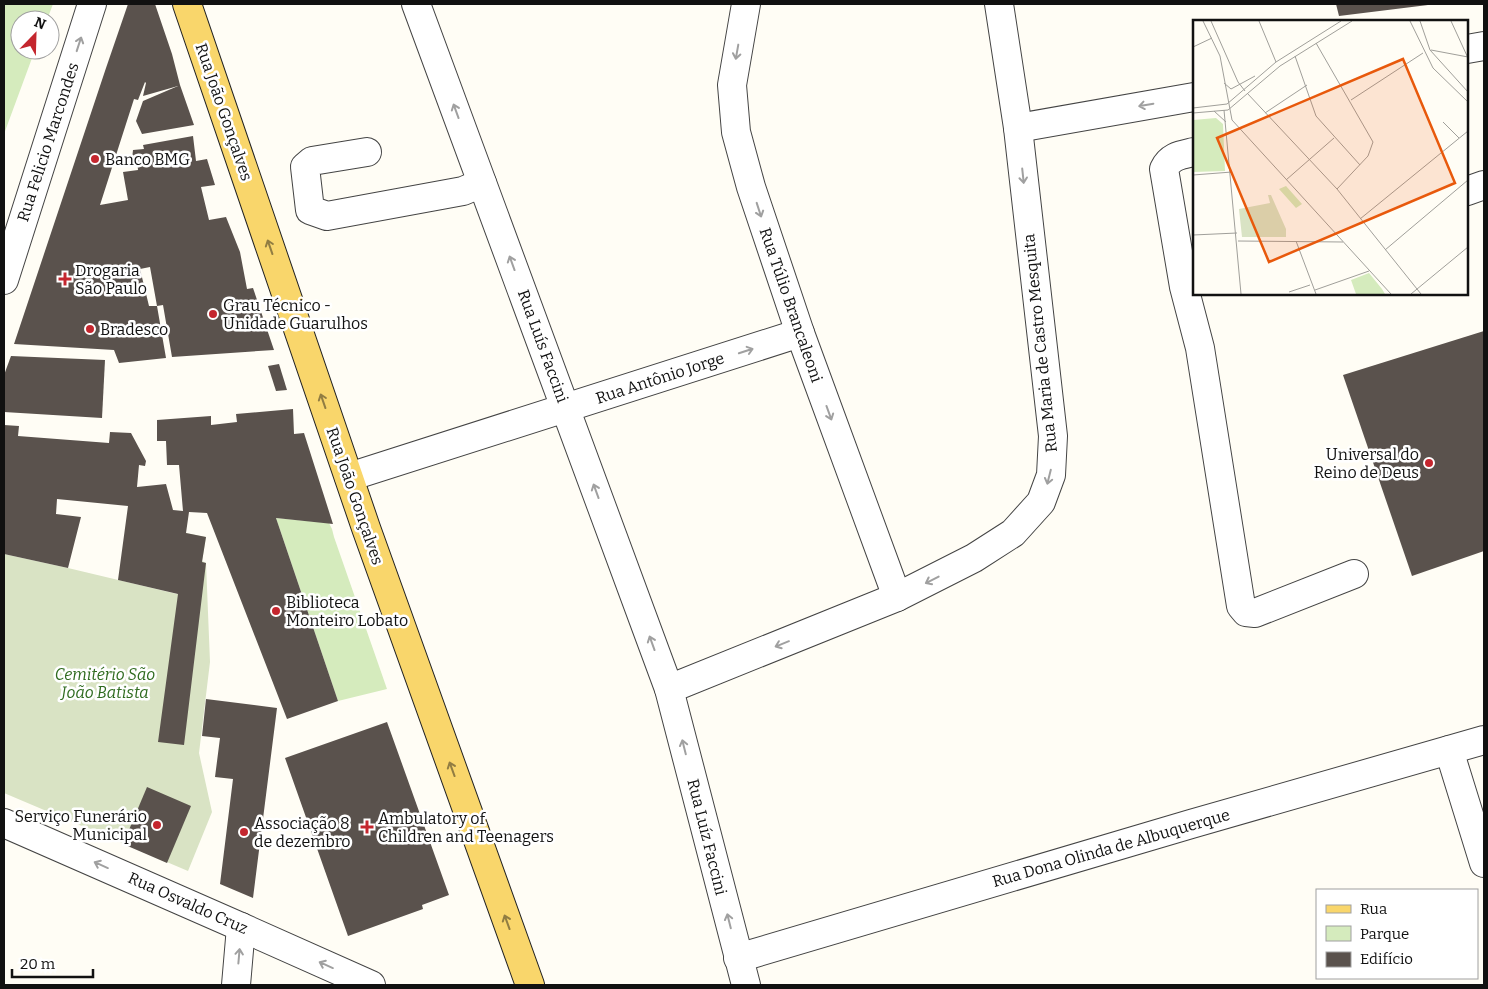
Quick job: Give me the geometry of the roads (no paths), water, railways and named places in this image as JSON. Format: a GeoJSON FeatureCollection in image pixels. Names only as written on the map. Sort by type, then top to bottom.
{"type":"FeatureCollection","features":[{"type":"Feature","properties":{"kind":"main road","name":"Rua João Gonçalves"},"geometry":{"type":"LineString","coordinates":[[187,4],[349,477],[530,985]]}},
{"type":"Feature","properties":{"kind":"street","name":"Rua Felicio Marcondes"},"geometry":{"type":"LineString","coordinates":[[4,276],[92,4]]}},
{"type":"Feature","properties":{"kind":"street","name":"Rua Luís Faccini"},"geometry":{"type":"LineString","coordinates":[[416,4],[669,689]]}},
{"type":"Feature","properties":{"kind":"street","name":"Rua Túlio Brancaleoni"},"geometry":{"type":"LineString","coordinates":[[746,4],[732,85],[736,132],[751,187],[800,333],[897,598]]}},
{"type":"Feature","properties":{"kind":"street","name":"Rua Maria de Castro Mesquita"},"geometry":{"type":"LineString","coordinates":[[669,689],[897,598],[974,558],[1013,533],[1041,502],[1051,475],[1053,436],[1018,128],[999,4]]}},
{"type":"Feature","properties":{"kind":"street"},"geometry":{"type":"LineString","coordinates":[[1468,49],[1484,46]]}},
{"type":"Feature","properties":{"kind":"street"},"geometry":{"type":"LineString","coordinates":[[1018,128],[1193,97]]}},
{"type":"Feature","properties":{"kind":"street"},"geometry":{"type":"LineString","coordinates":[[367,152],[312,161],[305,167],[310,210],[327,216],[463,191],[482,183]]}},
{"type":"Feature","properties":{"kind":"street"},"geometry":{"type":"LineString","coordinates":[[1193,152],[1172,158],[1164,170],[1189,286],[1200,348],[1241,606],[1246,612],[1255,613],[1354,574]]}},
{"type":"Feature","properties":{"kind":"street"},"geometry":{"type":"LineString","coordinates":[[1468,191],[1484,185]]}},
{"type":"Feature","properties":{"kind":"street","name":"Rua Antônio Jorge"},"geometry":{"type":"LineString","coordinates":[[349,477],[800,333]]}},
{"type":"Feature","properties":{"kind":"street","name":"Rua Luíz Faccini"},"geometry":{"type":"LineString","coordinates":[[669,689],[746,985]]}},
{"type":"Feature","properties":{"kind":"street","name":"Rua Dona Olinda de Albuquerque"},"geometry":{"type":"LineString","coordinates":[[738,958],[1191,824],[1484,740]]}},
{"type":"Feature","properties":{"kind":"street"},"geometry":{"type":"LineString","coordinates":[[1449,750],[1484,864]]}},
{"type":"Feature","properties":{"kind":"street","name":"Rua Osvaldo Cruz"},"geometry":{"type":"LineString","coordinates":[[4,823],[371,985]]}},
{"type":"Feature","properties":{"kind":"street"},"geometry":{"type":"LineString","coordinates":[[236,985],[241,927]]}},
{"type":"Feature","properties":{"kind":"place","name":"Banco BMG"},"geometry":{"type":"Point","coordinates":[95,159]}},
{"type":"Feature","properties":{"kind":"place","name":"Drogaria São Paulo"},"geometry":{"type":"Point","coordinates":[65,279]}},
{"type":"Feature","properties":{"kind":"place","name":"Grau Técnico - Unidade Guarulhos"},"geometry":{"type":"Point","coordinates":[213,314]}},
{"type":"Feature","properties":{"kind":"place","name":"Bradesco"},"geometry":{"type":"Point","coordinates":[90,329]}},
{"type":"Feature","properties":{"kind":"place","name":"Universal do Reino de Deus"},"geometry":{"type":"Point","coordinates":[1429,463]}},
{"type":"Feature","properties":{"kind":"place","name":"Biblioteca Monteiro Lobato"},"geometry":{"type":"Point","coordinates":[276,611]}},
{"type":"Feature","properties":{"kind":"place","name":"Serviço Funerário Municipal"},"geometry":{"type":"Point","coordinates":[157,825]}},
{"type":"Feature","properties":{"kind":"place","name":"Ambulatory of Children and Teenagers"},"geometry":{"type":"Point","coordinates":[367,827]}},
{"type":"Feature","properties":{"kind":"place","name":"Associação 8 de dezembro"},"geometry":{"type":"Point","coordinates":[244,832]}},
{"type":"Feature","properties":{"kind":"park label","name":"Cemitério São João Batista"},"geometry":{"type":"Point","coordinates":[105,683]}}]}
